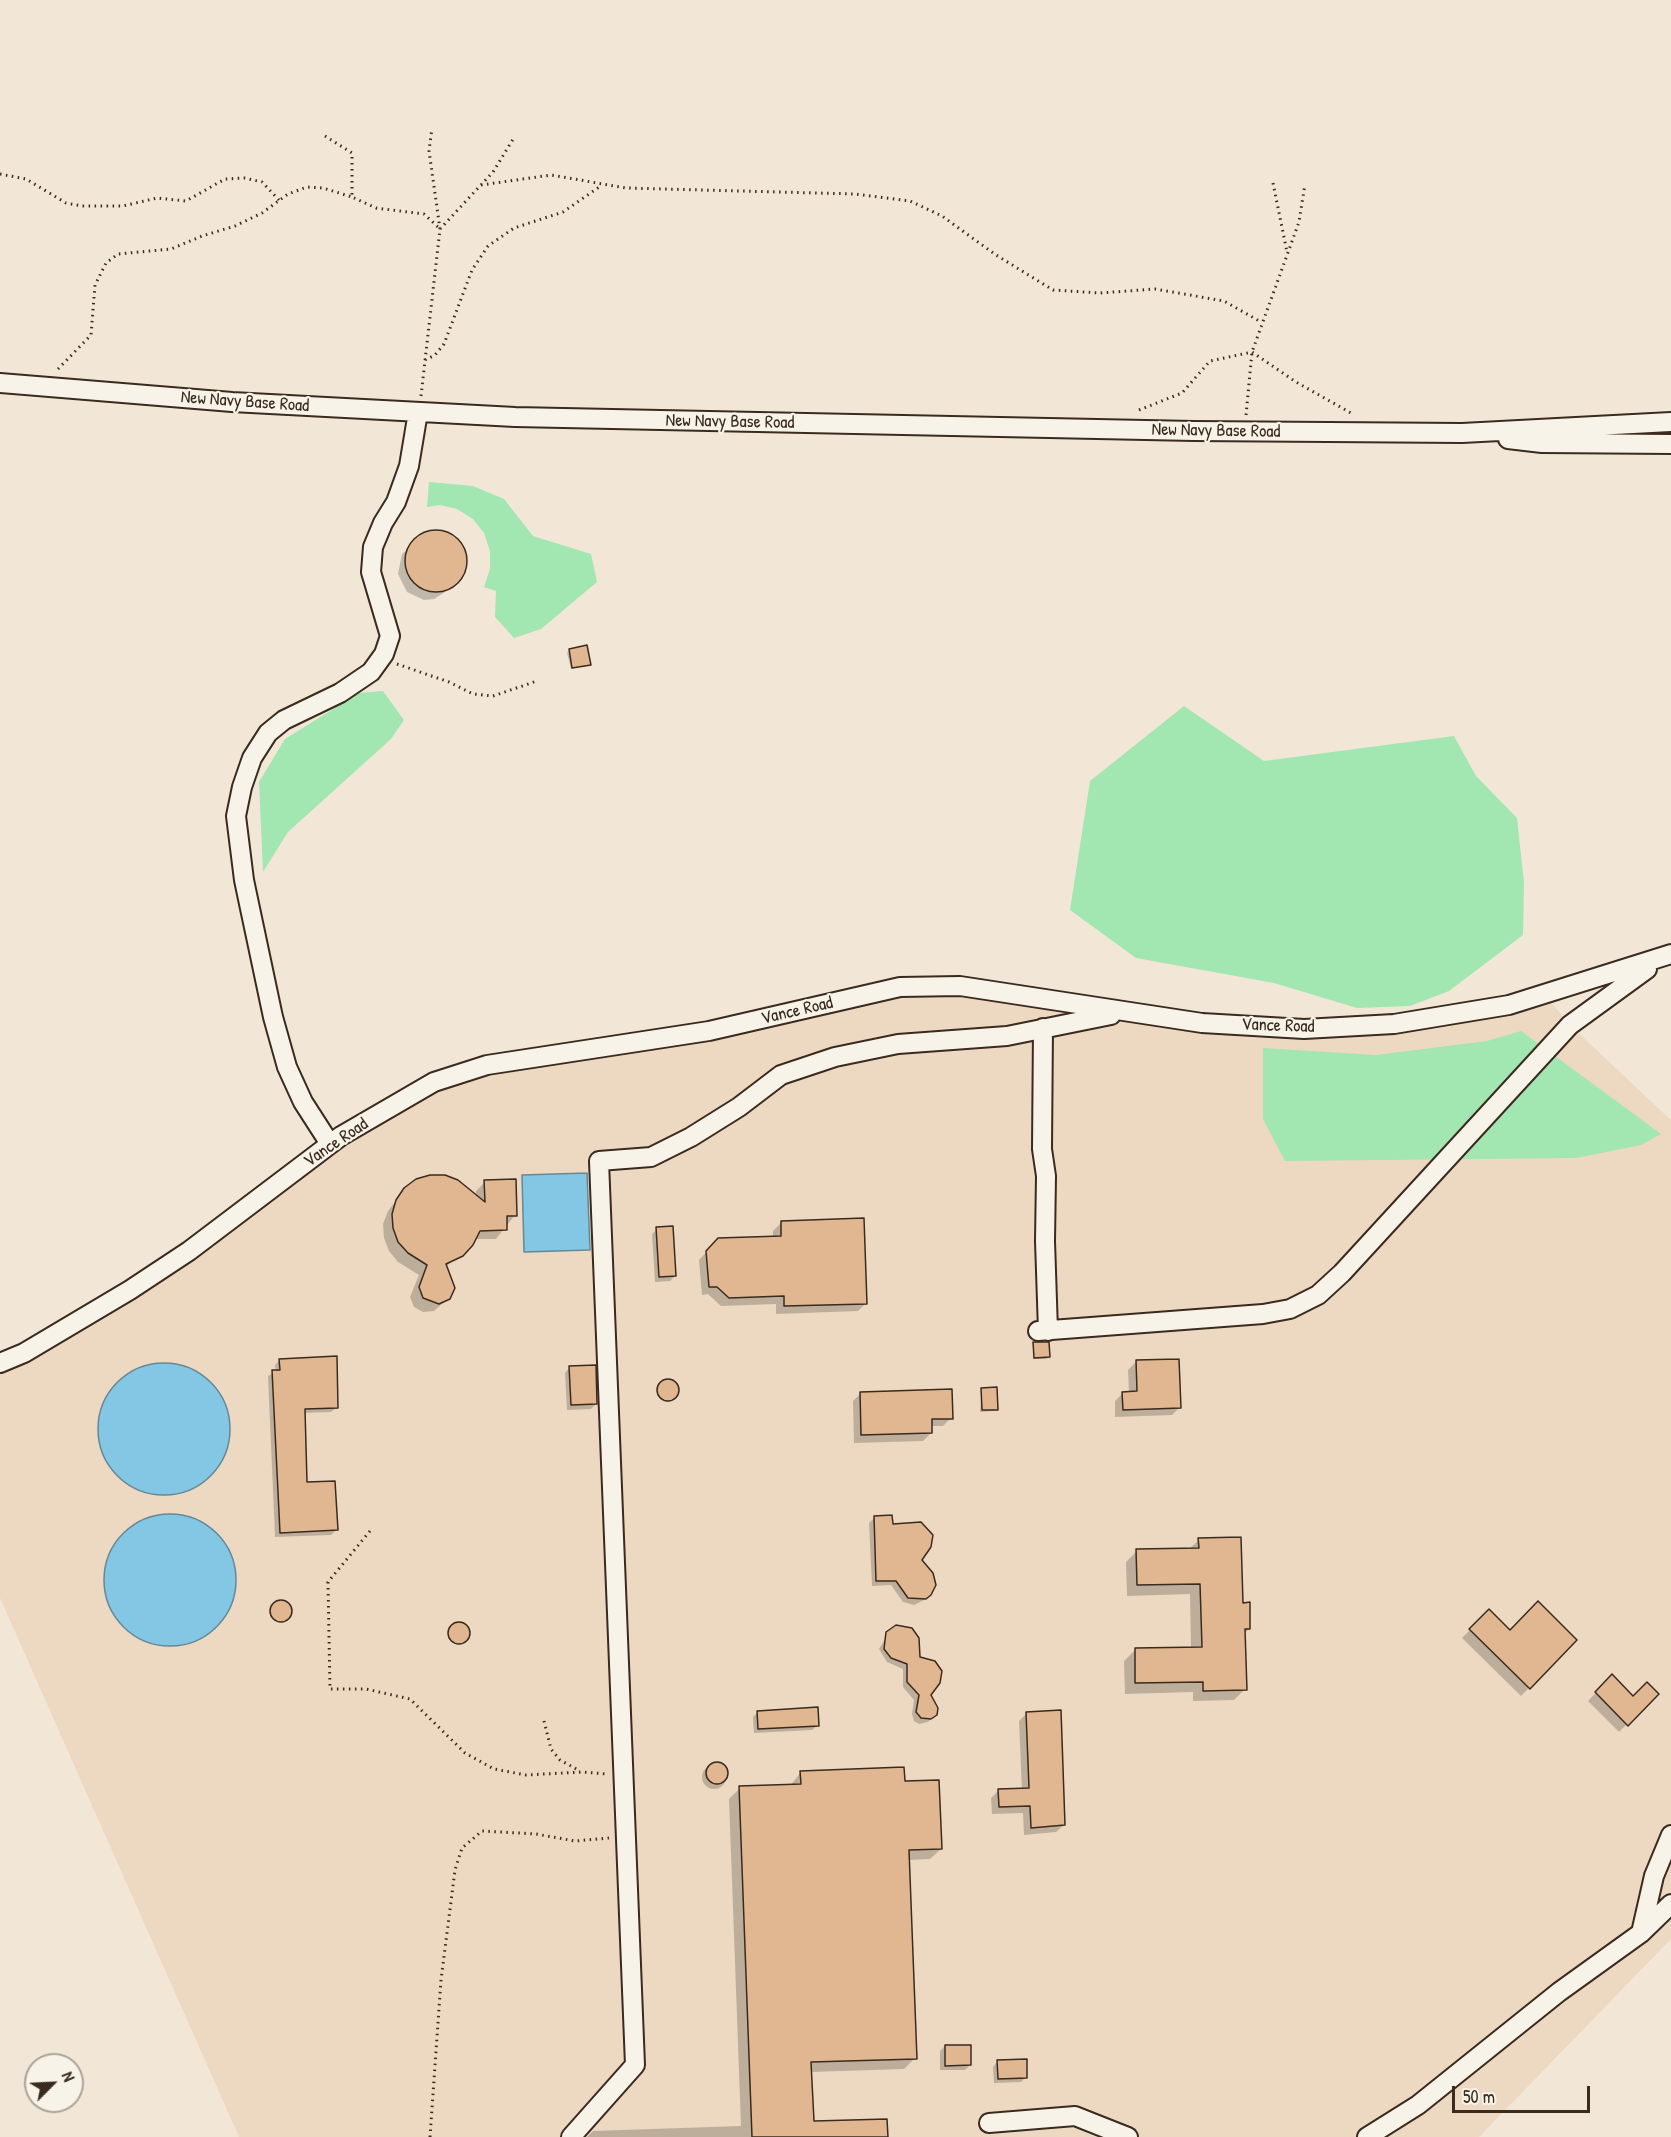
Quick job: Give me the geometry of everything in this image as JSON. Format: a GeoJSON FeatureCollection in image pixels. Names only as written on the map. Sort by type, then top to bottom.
{"type":"FeatureCollection","features":[{"type":"Feature","properties":{"kind":"street","name":"New Navy Base Road"},"geometry":{"type":"LineString","coordinates":[[0,383],[232,402],[515,417],[1462,433],[1671,422]]}},
{"type":"Feature","properties":{"kind":"street"},"geometry":{"type":"LineString","coordinates":[[330,1144],[303,1102],[287,1067],[273,1017],[244,880],[236,816],[242,787],[252,758],[268,733],[284,720],[340,693],[371,672],[382,658],[390,636],[371,572],[373,547],[383,523],[396,502],[409,466],[418,412]]}},
{"type":"Feature","properties":{"kind":"street","name":"New Navy Base Road"},"geometry":{"type":"LineString","coordinates":[[1462,433],[1542,443],[1671,444]]}},
{"type":"Feature","properties":{"kind":"street"},"geometry":{"type":"LineString","coordinates":[[1043,1028],[1042,1149],[1046,1176],[1043,1331],[1263,1314],[1290,1309],[1318,1295],[1570,1024],[1665,957]]}},
{"type":"Feature","properties":{"kind":"street","name":"Vance Road"},"geometry":{"type":"LineString","coordinates":[[0,1363],[24,1353],[130,1290],[189,1251],[330,1144],[434,1082],[487,1065],[710,1031],[900,987],[960,986],[1202,1023],[1304,1029],[1394,1024],[1509,1005],[1665,957]]}},
{"type":"Feature","properties":{"kind":"street"},"geometry":{"type":"LineString","coordinates":[[571,2137],[635,2065],[624,1837],[611,1402],[599,1161],[651,1157],[691,1137],[739,1107],[781,1075],[836,1057],[898,1044],[1006,1036],[1125,1013]]}},
{"type":"Feature","properties":{"kind":"street"},"geometry":{"type":"LineString","coordinates":[[1641,1933],[1654,1876],[1671,1835]]}},
{"type":"Feature","properties":{"kind":"street"},"geometry":{"type":"LineString","coordinates":[[1367,2137],[1418,2104],[1559,1992],[1641,1933],[1671,1904]]}},
{"type":"Feature","properties":{"kind":"street"},"geometry":{"type":"LineString","coordinates":[[989,2123],[1075,2116],[1128,2137]]}},
{"type":"Feature","properties":{"kind":"path"},"geometry":{"type":"LineString","coordinates":[[418,412],[440,229],[429,151],[432,128]]}},
{"type":"Feature","properties":{"kind":"path"},"geometry":{"type":"LineString","coordinates":[[325,136],[352,153],[352,198]]}},
{"type":"Feature","properties":{"kind":"path"},"geometry":{"type":"LineString","coordinates":[[440,229],[493,172],[515,136]]}},
{"type":"Feature","properties":{"kind":"path"},"geometry":{"type":"LineString","coordinates":[[0,174],[26,179],[66,203],[82,206],[123,206],[157,198],[186,201],[225,179],[244,178],[262,182],[279,200]]}},
{"type":"Feature","properties":{"kind":"path"},"geometry":{"type":"LineString","coordinates":[[481,185],[551,175],[626,188],[855,194],[910,201],[942,216],[996,255],[1053,290],[1100,293],[1155,289],[1224,301],[1261,322]]}},
{"type":"Feature","properties":{"kind":"path"},"geometry":{"type":"LineString","coordinates":[[1273,183],[1287,254]]}},
{"type":"Feature","properties":{"kind":"path"},"geometry":{"type":"LineString","coordinates":[[1245,431],[1252,351],[1299,222],[1305,184]]}},
{"type":"Feature","properties":{"kind":"path"},"geometry":{"type":"LineString","coordinates":[[425,360],[435,355],[444,344],[472,270],[488,246],[514,228],[563,212],[602,185]]}},
{"type":"Feature","properties":{"kind":"path"},"geometry":{"type":"LineString","coordinates":[[39,386],[91,335],[95,285],[106,263],[118,254],[171,249],[202,236],[236,226],[288,194],[307,187],[323,188],[376,208],[424,214],[440,229]]}},
{"type":"Feature","properties":{"kind":"path"},"geometry":{"type":"LineString","coordinates":[[1138,411],[1182,393],[1210,361],[1252,351],[1331,404],[1361,417]]}},
{"type":"Feature","properties":{"kind":"path"},"geometry":{"type":"LineString","coordinates":[[382,658],[449,682],[473,694],[493,696],[537,681]]}},
{"type":"Feature","properties":{"kind":"path"},"geometry":{"type":"LineString","coordinates":[[370,1531],[328,1582],[330,1689],[366,1689],[410,1699],[465,1753],[494,1769],[526,1775],[582,1772],[623,1776]]}},
{"type":"Feature","properties":{"kind":"path"},"geometry":{"type":"LineString","coordinates":[[544,1721],[551,1749],[560,1760],[582,1772]]}},
{"type":"Feature","properties":{"kind":"path"},"geometry":{"type":"LineString","coordinates":[[430,2137],[441,1980],[455,1870],[462,1848],[482,1831],[536,1834],[575,1841],[624,1837]]}},
{"type":"Feature","properties":{"kind":"shaded area"},"geometry":{"type":"Polygon","coordinates":[[[900,987],[1304,1029],[1545,995],[1570,1025],[1671,1120],[1671,1939],[1479,2137],[239,2137],[0,1598],[0,1363],[24,1353],[434,1082],[900,987]]]}},
{"type":"Feature","properties":{"kind":"green space"},"geometry":{"type":"Polygon","coordinates":[[[429,482],[473,486],[504,499],[533,536],[591,554],[597,582],[541,629],[514,638],[495,617],[496,591],[484,587],[490,569],[490,551],[484,533],[473,519],[457,509],[440,505],[427,507],[429,482]]]}},
{"type":"Feature","properties":{"kind":"green space"},"geometry":{"type":"Polygon","coordinates":[[[383,691],[404,720],[391,739],[288,832],[263,872],[259,782],[285,739],[359,693],[383,691]]]}},
{"type":"Feature","properties":{"kind":"green space"},"geometry":{"type":"Polygon","coordinates":[[[1184,706],[1264,761],[1454,736],[1476,776],[1517,818],[1524,883],[1523,935],[1449,991],[1410,1006],[1357,1008],[1274,983],[1136,958],[1070,910],[1090,781],[1184,706]]]}},
{"type":"Feature","properties":{"kind":"green space"},"geometry":{"type":"Polygon","coordinates":[[[1521,1031],[1661,1134],[1641,1145],[1576,1158],[1285,1161],[1263,1119],[1263,1048],[1376,1055],[1487,1041],[1521,1031]]]}},
{"type":"Feature","properties":{"kind":"water"},"geometry":{"type":"Polygon","coordinates":[[[587,1173],[590,1250],[524,1252],[522,1175],[587,1173]]]}},
{"type":"Feature","properties":{"kind":"water"},"geometry":{"type":"Polygon","coordinates":[[[164,1363],[189,1368],[201,1374],[219,1392],[225,1404],[230,1429],[225,1454],[219,1466],[201,1484],[189,1490],[164,1495],[139,1490],[127,1484],[109,1466],[103,1454],[98,1429],[103,1404],[109,1392],[127,1374],[139,1368],[164,1363]]]}},
{"type":"Feature","properties":{"kind":"water"},"geometry":{"type":"Polygon","coordinates":[[[170,1514],[195,1519],[216,1534],[231,1555],[236,1580],[231,1605],[216,1626],[195,1641],[170,1646],[145,1641],[124,1626],[109,1605],[104,1580],[109,1555],[124,1534],[145,1519],[170,1514]]]}},
{"type":"Feature","properties":{"kind":"building"},"geometry":{"type":"Polygon","coordinates":[[[430,530],[442,530],[458,539],[465,549],[467,561],[465,573],[458,583],[442,592],[430,592],[419,587],[410,578],[405,567],[405,555],[410,544],[419,535],[430,530]]]}},
{"type":"Feature","properties":{"kind":"building"},"geometry":{"type":"Polygon","coordinates":[[[587,645],[591,665],[572,668],[569,649],[587,645]]]}},
{"type":"Feature","properties":{"kind":"building"},"geometry":{"type":"Polygon","coordinates":[[[430,1175],[445,1175],[458,1180],[485,1202],[484,1180],[516,1179],[517,1216],[507,1216],[507,1230],[480,1231],[473,1245],[463,1256],[446,1264],[455,1288],[450,1299],[439,1304],[423,1298],[419,1287],[427,1265],[408,1253],[398,1242],[393,1228],[392,1214],[396,1200],[404,1188],[416,1179],[430,1175]]]}},
{"type":"Feature","properties":{"kind":"building"},"geometry":{"type":"Polygon","coordinates":[[[864,1218],[867,1304],[784,1306],[784,1296],[729,1298],[717,1287],[709,1287],[706,1251],[718,1238],[781,1236],[781,1221],[864,1218]]]}},
{"type":"Feature","properties":{"kind":"building"},"geometry":{"type":"Polygon","coordinates":[[[673,1226],[676,1276],[659,1277],[656,1227],[673,1226]]]}},
{"type":"Feature","properties":{"kind":"building"},"geometry":{"type":"Polygon","coordinates":[[[1033,1342],[1049,1342],[1050,1357],[1034,1358],[1033,1342]]]}},
{"type":"Feature","properties":{"kind":"building"},"geometry":{"type":"Polygon","coordinates":[[[337,1356],[338,1408],[305,1409],[307,1482],[335,1481],[338,1530],[280,1533],[272,1370],[280,1370],[279,1359],[337,1356]]]}},
{"type":"Feature","properties":{"kind":"building"},"geometry":{"type":"Polygon","coordinates":[[[1179,1359],[1181,1408],[1123,1410],[1122,1392],[1137,1391],[1136,1360],[1179,1359]]]}},
{"type":"Feature","properties":{"kind":"building"},"geometry":{"type":"Polygon","coordinates":[[[596,1365],[597,1404],[571,1405],[569,1366],[596,1365]]]}},
{"type":"Feature","properties":{"kind":"building"},"geometry":{"type":"Polygon","coordinates":[[[668,1379],[676,1382],[679,1390],[676,1398],[668,1401],[660,1398],[657,1390],[660,1382],[668,1379]]]}},
{"type":"Feature","properties":{"kind":"building"},"geometry":{"type":"Polygon","coordinates":[[[997,1387],[998,1410],[982,1410],[981,1388],[997,1387]]]}},
{"type":"Feature","properties":{"kind":"building"},"geometry":{"type":"Polygon","coordinates":[[[952,1389],[953,1419],[932,1419],[932,1433],[861,1435],[860,1392],[952,1389]]]}},
{"type":"Feature","properties":{"kind":"building"},"geometry":{"type":"Polygon","coordinates":[[[892,1515],[893,1524],[921,1522],[933,1535],[931,1547],[922,1560],[933,1573],[936,1585],[926,1599],[908,1598],[896,1581],[876,1581],[874,1516],[892,1515]]]}},
{"type":"Feature","properties":{"kind":"building"},"geometry":{"type":"Polygon","coordinates":[[[1241,1537],[1243,1603],[1250,1602],[1250,1629],[1245,1629],[1247,1690],[1203,1691],[1203,1682],[1135,1683],[1135,1648],[1202,1647],[1200,1584],[1137,1585],[1136,1549],[1199,1548],[1198,1538],[1241,1537]]]}},
{"type":"Feature","properties":{"kind":"building"},"geometry":{"type":"Polygon","coordinates":[[[281,1600],[289,1603],[292,1611],[289,1619],[281,1622],[273,1619],[270,1611],[273,1603],[281,1600]]]}},
{"type":"Feature","properties":{"kind":"building"},"geometry":{"type":"Polygon","coordinates":[[[1538,1601],[1577,1640],[1530,1689],[1469,1629],[1489,1609],[1510,1630],[1538,1601]]]}},
{"type":"Feature","properties":{"kind":"building"},"geometry":{"type":"Polygon","coordinates":[[[459,1622],[467,1625],[470,1633],[467,1641],[459,1644],[451,1641],[448,1633],[451,1625],[459,1622]]]}},
{"type":"Feature","properties":{"kind":"building"},"geometry":{"type":"Polygon","coordinates":[[[896,1625],[912,1628],[919,1638],[920,1657],[935,1661],[942,1671],[940,1683],[931,1695],[938,1708],[937,1715],[931,1719],[921,1718],[916,1712],[919,1695],[907,1682],[907,1664],[891,1658],[884,1649],[886,1632],[896,1625]]]}},
{"type":"Feature","properties":{"kind":"building"},"geometry":{"type":"Polygon","coordinates":[[[1612,1674],[1633,1696],[1647,1682],[1659,1694],[1628,1726],[1595,1692],[1612,1674]]]}},
{"type":"Feature","properties":{"kind":"building"},"geometry":{"type":"Polygon","coordinates":[[[818,1707],[819,1726],[758,1729],[757,1711],[818,1707]]]}},
{"type":"Feature","properties":{"kind":"building"},"geometry":{"type":"Polygon","coordinates":[[[1061,1710],[1065,1825],[1031,1828],[1030,1806],[999,1807],[998,1789],[1029,1788],[1026,1712],[1061,1710]]]}},
{"type":"Feature","properties":{"kind":"building"},"geometry":{"type":"Polygon","coordinates":[[[717,1762],[725,1765],[728,1773],[725,1781],[717,1784],[709,1781],[706,1773],[709,1765],[717,1762]]]}},
{"type":"Feature","properties":{"kind":"building"},"geometry":{"type":"Polygon","coordinates":[[[904,1767],[905,1781],[939,1780],[942,1849],[909,1850],[917,2059],[811,2062],[814,2121],[887,2119],[888,2137],[752,2137],[739,1786],[801,1784],[800,1771],[904,1767]]]}},
{"type":"Feature","properties":{"kind":"building"},"geometry":{"type":"Polygon","coordinates":[[[945,2045],[971,2045],[971,2065],[945,2066],[945,2045]]]}},
{"type":"Feature","properties":{"kind":"building"},"geometry":{"type":"Polygon","coordinates":[[[1027,2059],[1027,2078],[998,2079],[997,2060],[1027,2059]]]}}]}
